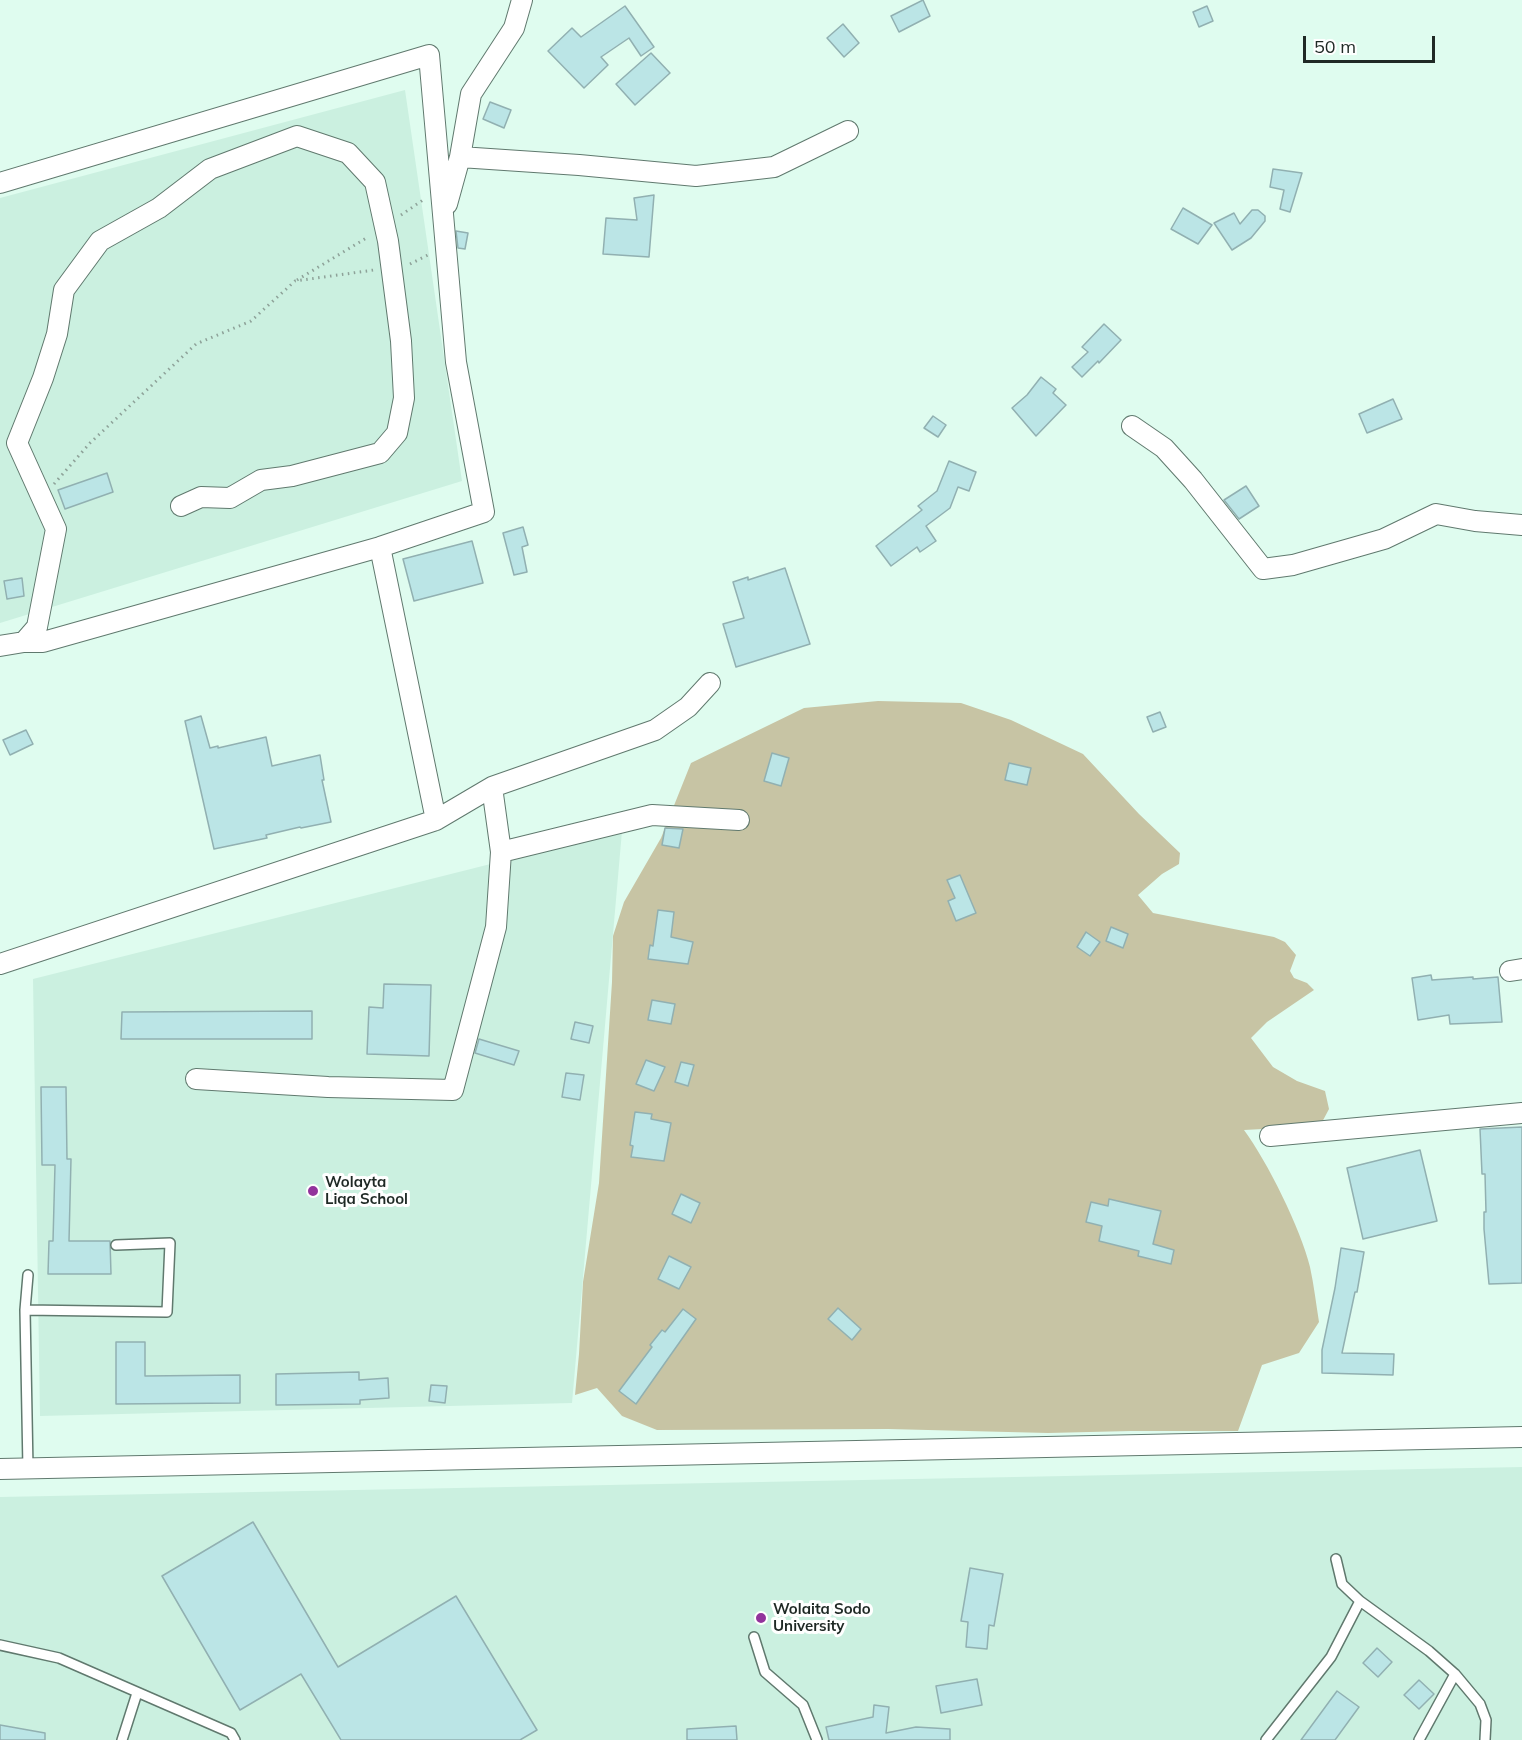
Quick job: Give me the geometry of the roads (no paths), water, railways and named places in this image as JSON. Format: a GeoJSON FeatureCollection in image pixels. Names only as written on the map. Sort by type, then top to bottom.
{"type":"FeatureCollection","features":[{"type":"Feature","properties":{"kind":"street"},"geometry":{"type":"LineString","coordinates":[[443,218],[460,157],[471,94],[514,28],[522,0]]}},
{"type":"Feature","properties":{"kind":"street"},"geometry":{"type":"LineString","coordinates":[[0,183],[429,55],[456,362],[484,513],[380,547],[43,642],[0,646]]}},
{"type":"Feature","properties":{"kind":"street"},"geometry":{"type":"LineString","coordinates":[[460,157],[696,176],[774,167],[848,131]]}},
{"type":"Feature","properties":{"kind":"street"},"geometry":{"type":"LineString","coordinates":[[24,642],[37,627],[56,529],[17,443],[57,334],[64,290],[100,241],[159,208],[210,169],[297,136],[348,153],[375,182],[388,241],[401,341],[404,398],[397,433],[380,453],[292,476],[261,480],[230,498],[201,497],[181,506]]}},
{"type":"Feature","properties":{"kind":"street"},"geometry":{"type":"LineString","coordinates":[[1132,426],[1164,448],[1193,480],[1263,569],[1293,565],[1384,539],[1436,513],[1475,521],[1522,525]]}},
{"type":"Feature","properties":{"kind":"street"},"geometry":{"type":"LineString","coordinates":[[380,547],[436,820]]}},
{"type":"Feature","properties":{"kind":"street"},"geometry":{"type":"LineString","coordinates":[[0,964],[436,820],[492,787],[655,730],[688,708],[710,683]]}},
{"type":"Feature","properties":{"kind":"street"},"geometry":{"type":"LineString","coordinates":[[196,1079],[328,1087],[453,1090],[496,927],[501,852],[492,787]]}},
{"type":"Feature","properties":{"kind":"street"},"geometry":{"type":"LineString","coordinates":[[501,852],[652,815],[739,820]]}},
{"type":"Feature","properties":{"kind":"street"},"geometry":{"type":"LineString","coordinates":[[1270,1136],[1522,1113]]}},
{"type":"Feature","properties":{"kind":"street"},"geometry":{"type":"LineString","coordinates":[[0,1468],[1522,1437]]}},
{"type":"Feature","properties":{"kind":"lane"},"geometry":{"type":"LineString","coordinates":[[25,1310],[167,1312],[170,1243],[116,1245]]}},
{"type":"Feature","properties":{"kind":"lane"},"geometry":{"type":"LineString","coordinates":[[28,1275],[25,1310],[28,1469]]}},
{"type":"Feature","properties":{"kind":"lane"},"geometry":{"type":"LineString","coordinates":[[1336,1559],[1342,1584],[1360,1601],[1429,1651],[1455,1674],[1480,1704],[1486,1720],[1485,1740]]}},
{"type":"Feature","properties":{"kind":"lane"},"geometry":{"type":"LineString","coordinates":[[1266,1740],[1331,1657],[1360,1601]]}},
{"type":"Feature","properties":{"kind":"lane"},"geometry":{"type":"LineString","coordinates":[[754,1637],[765,1672],[803,1705],[817,1740]]}},
{"type":"Feature","properties":{"kind":"lane"},"geometry":{"type":"LineString","coordinates":[[0,1645],[59,1658],[231,1733],[235,1740]]}},
{"type":"Feature","properties":{"kind":"lane"},"geometry":{"type":"LineString","coordinates":[[1419,1740],[1455,1674]]}},
{"type":"Feature","properties":{"kind":"lane"},"geometry":{"type":"LineString","coordinates":[[122,1740],[137,1693]]}},
{"type":"Feature","properties":{"kind":"place","name":"Wolayta Liqa School"},"geometry":{"type":"Point","coordinates":[313,1191]}},
{"type":"Feature","properties":{"kind":"place","name":"Wolaita Sodo University"},"geometry":{"type":"Point","coordinates":[761,1618]}}]}
